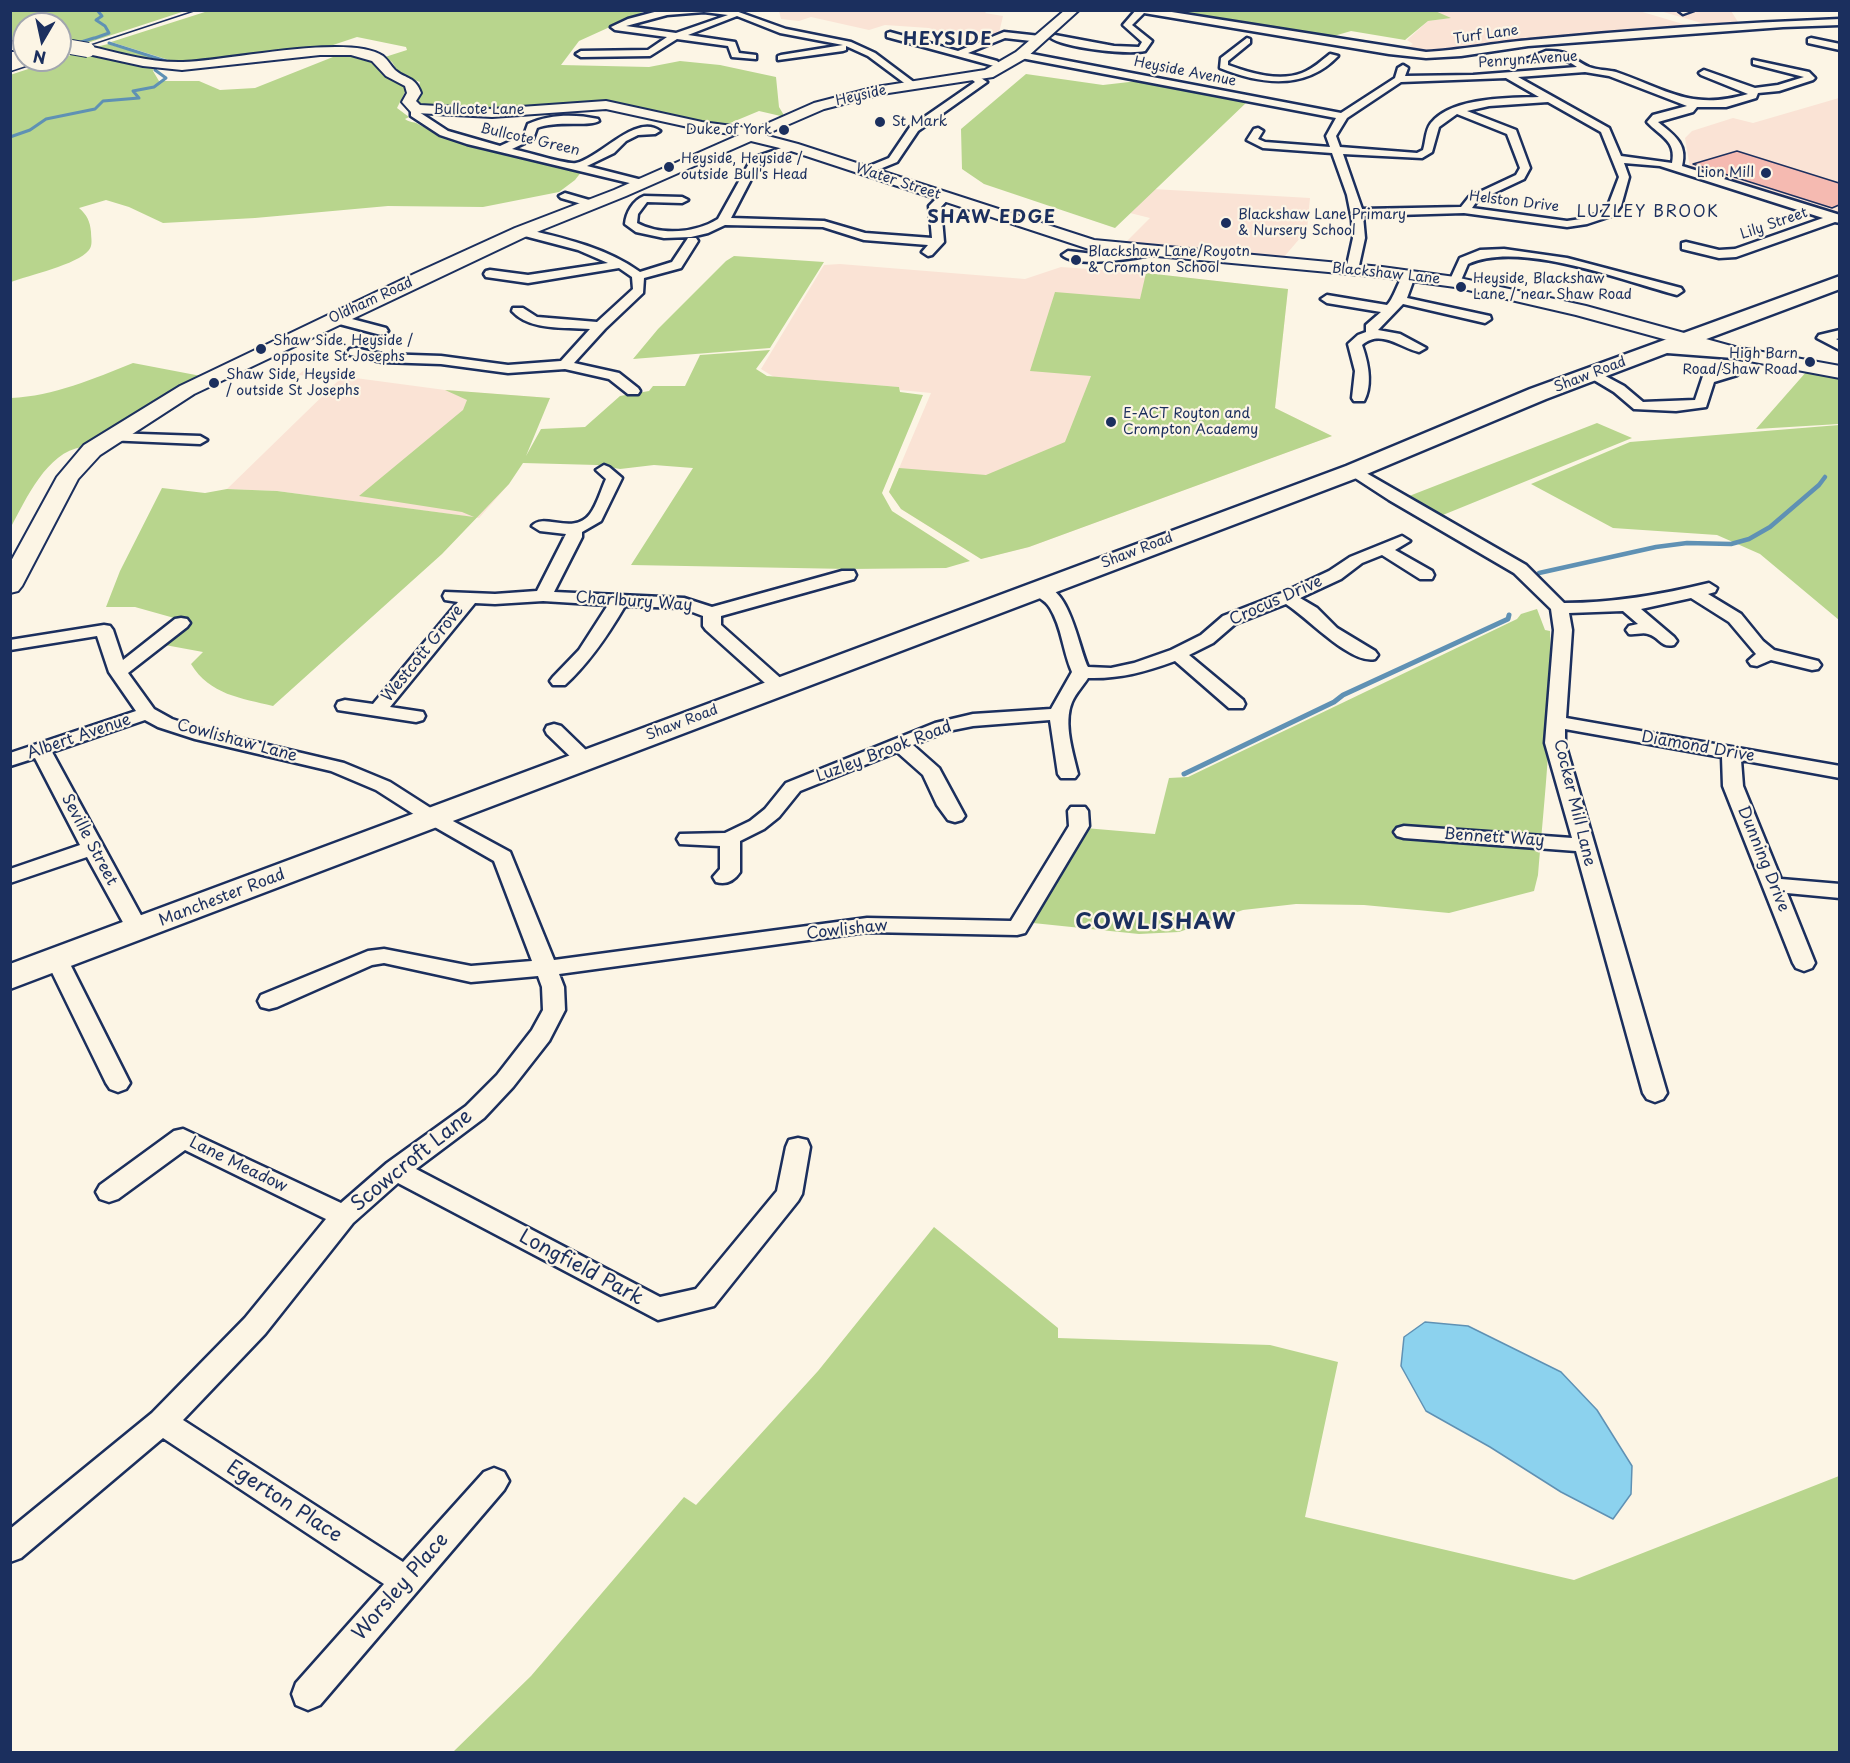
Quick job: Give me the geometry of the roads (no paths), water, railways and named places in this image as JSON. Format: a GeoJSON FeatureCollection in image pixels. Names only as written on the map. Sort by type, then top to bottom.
{"type":"FeatureCollection","features":[{"type":"Feature","properties":{"kind":"main road","name":"Shaw Road"},"geometry":{"type":"LineString","coordinates":[[433,818],[1354,471],[1591,374],[1839,282]]}},
{"type":"Feature","properties":{"kind":"main road"},"geometry":{"type":"LineString","coordinates":[[1658,349],[1732,362]]}},
{"type":"Feature","properties":{"kind":"main road","name":"Manchester Road"},"geometry":{"type":"LineString","coordinates":[[10,977],[433,818]]}},
{"type":"Feature","properties":{"kind":"street","name":"Heyside"},"geometry":{"type":"LineString","coordinates":[[642,183],[751,134],[837,101],[875,91],[975,78],[1000,69],[1021,55],[1072,10]]}},
{"type":"Feature","properties":{"kind":"street"},"geometry":{"type":"LineString","coordinates":[[1683,11],[1690,10]]}},
{"type":"Feature","properties":{"kind":"street"},"geometry":{"type":"LineString","coordinates":[[753,57],[735,55],[732,44],[615,29],[615,27],[636,18],[664,12],[718,11],[758,20],[772,28],[855,47],[914,86]]}},
{"type":"Feature","properties":{"kind":"street"},"geometry":{"type":"LineString","coordinates":[[1055,38],[1130,51],[1143,49],[1147,41],[1126,25],[1140,11]]}},
{"type":"Feature","properties":{"kind":"street","name":"Turf Lane"},"geometry":{"type":"LineString","coordinates":[[1140,11],[1409,54],[1461,53],[1528,43],[1839,22]]}},
{"type":"Feature","properties":{"kind":"street"},"geometry":{"type":"LineString","coordinates":[[586,45],[578,59],[644,55],[656,50],[660,44],[676,36],[738,15]]}},
{"type":"Feature","properties":{"kind":"street"},"geometry":{"type":"LineString","coordinates":[[890,35],[994,63]]}},
{"type":"Feature","properties":{"kind":"street"},"geometry":{"type":"LineString","coordinates":[[956,54],[989,43],[1004,35],[1040,39]]}},
{"type":"Feature","properties":{"kind":"street"},"geometry":{"type":"LineString","coordinates":[[1327,40],[1345,35]]}},
{"type":"Feature","properties":{"kind":"street"},"geometry":{"type":"LineString","coordinates":[[1246,41],[1222,63],[1223,66],[1240,72],[1280,78],[1298,77],[1310,73],[1334,56]]}},
{"type":"Feature","properties":{"kind":"street"},"geometry":{"type":"LineString","coordinates":[[1389,51],[1407,44],[1396,41]]}},
{"type":"Feature","properties":{"kind":"street"},"geometry":{"type":"LineString","coordinates":[[1811,41],[1839,47]]}},
{"type":"Feature","properties":{"kind":"street","name":"Bullcote Lane"},"geometry":{"type":"LineString","coordinates":[[72,47],[143,63],[182,66],[320,51],[359,52],[377,58],[391,73],[411,84],[414,93],[409,102],[417,109],[492,113],[606,105],[751,134]]}},
{"type":"Feature","properties":{"kind":"street"},"geometry":{"type":"LineString","coordinates":[[781,57],[855,47]]}},
{"type":"Feature","properties":{"kind":"street"},"geometry":{"type":"LineString","coordinates":[[1352,270],[1359,236],[1358,213],[1341,158],[1331,136],[1337,122],[1343,116],[1399,79],[1409,54]]}},
{"type":"Feature","properties":{"kind":"street"},"geometry":{"type":"LineString","coordinates":[[1531,59],[1540,54],[1564,54],[1576,60],[1585,69]]}},
{"type":"Feature","properties":{"kind":"street","name":"Heyside Avenue"},"geometry":{"type":"LineString","coordinates":[[1021,55],[1343,116]]}},
{"type":"Feature","properties":{"kind":"street"},"geometry":{"type":"LineString","coordinates":[[1704,73],[1754,91],[1779,88],[1810,78],[1806,74],[1756,62]]}},
{"type":"Feature","properties":{"kind":"street","name":"Penryn Avenue"},"geometry":{"type":"LineString","coordinates":[[1399,79],[1509,76],[1585,69],[1611,74],[1691,104]]}},
{"type":"Feature","properties":{"kind":"street"},"geometry":{"type":"LineString","coordinates":[[1230,76],[1240,72]]}},
{"type":"Feature","properties":{"kind":"street","name":"Helston Drive"},"geometry":{"type":"LineString","coordinates":[[1358,213],[1464,210],[1568,224],[1610,213],[1615,206],[1624,177],[1605,130],[1509,76]]}},
{"type":"Feature","properties":{"kind":"street"},"geometry":{"type":"LineString","coordinates":[[866,171],[893,159],[914,129],[982,82],[975,78]]}},
{"type":"Feature","properties":{"kind":"street"},"geometry":{"type":"LineString","coordinates":[[1197,89],[1219,81]]}},
{"type":"Feature","properties":{"kind":"street"},"geometry":{"type":"LineString","coordinates":[[1621,88],[1640,85]]}},
{"type":"Feature","properties":{"kind":"street"},"geometry":{"type":"LineString","coordinates":[[1675,167],[1679,155],[1676,142],[1652,122],[1657,117],[1689,110],[1692,107],[1691,104],[1726,104],[1753,96],[1754,91]]}},
{"type":"Feature","properties":{"kind":"street"},"geometry":{"type":"LineString","coordinates":[[1258,131],[1252,140],[1257,144],[1305,150],[1410,156],[1425,154],[1430,148],[1430,135],[1436,124],[1456,111],[1469,107],[1552,99]]}},
{"type":"Feature","properties":{"kind":"street"},"geometry":{"type":"LineString","coordinates":[[1456,111],[1512,132],[1525,168],[1520,177],[1473,199],[1464,210]]}},
{"type":"Feature","properties":{"kind":"street","name":"Bullcote Green"},"geometry":{"type":"LineString","coordinates":[[415,114],[444,133],[642,183]]}},
{"type":"Feature","properties":{"kind":"street"},"geometry":{"type":"LineString","coordinates":[[502,149],[529,137],[532,126],[537,124],[566,119],[594,121]]}},
{"type":"Feature","properties":{"kind":"street"},"geometry":{"type":"LineString","coordinates":[[579,166],[610,151],[632,129],[655,131]]}},
{"type":"Feature","properties":{"kind":"street","name":"Water Street"},"geometry":{"type":"LineString","coordinates":[[751,134],[944,197],[1074,248]]}},
{"type":"Feature","properties":{"kind":"street"},"geometry":{"type":"LineString","coordinates":[[720,223],[756,160],[793,147]]}},
{"type":"Feature","properties":{"kind":"street"},"geometry":{"type":"LineString","coordinates":[[1617,159],[1646,160],[1675,167],[1838,219]]}},
{"type":"Feature","properties":{"kind":"street","name":"Oldham Road"},"geometry":{"type":"LineString","coordinates":[[10,586],[68,477],[92,450],[111,437],[187,390],[333,318],[521,232],[642,183]]}},
{"type":"Feature","properties":{"kind":"street"},"geometry":{"type":"LineString","coordinates":[[565,196],[592,204]]}},
{"type":"Feature","properties":{"kind":"street"},"geometry":{"type":"LineString","coordinates":[[928,252],[938,242],[935,206],[944,197]]}},
{"type":"Feature","properties":{"kind":"street"},"geometry":{"type":"LineString","coordinates":[[682,200],[644,199],[632,214],[631,224],[644,231],[687,234],[720,223],[826,225],[864,236],[938,242]]}},
{"type":"Feature","properties":{"kind":"street"},"geometry":{"type":"LineString","coordinates":[[826,225],[846,219]]}},
{"type":"Feature","properties":{"kind":"street","name":"Lily Street"},"geometry":{"type":"LineString","coordinates":[[1686,246],[1719,254],[1736,253],[1838,219]]}},
{"type":"Feature","properties":{"kind":"street"},"geometry":{"type":"LineString","coordinates":[[521,232],[598,252],[623,264],[638,276],[639,290],[600,326],[565,364]]}},
{"type":"Feature","properties":{"kind":"street"},"geometry":{"type":"LineString","coordinates":[[638,276],[677,265],[692,240]]}},
{"type":"Feature","properties":{"kind":"street","name":"Blackshaw Lane"},"geometry":{"type":"LineString","coordinates":[[1074,248],[1352,270],[1455,282],[1580,310],[1685,340],[1732,362],[1839,372]]}},
{"type":"Feature","properties":{"kind":"street"},"geometry":{"type":"LineString","coordinates":[[1455,282],[1463,261],[1489,253],[1516,253],[1541,256],[1677,291]]}},
{"type":"Feature","properties":{"kind":"street"},"geometry":{"type":"LineString","coordinates":[[490,274],[528,279],[623,264]]}},
{"type":"Feature","properties":{"kind":"street"},"geometry":{"type":"LineString","coordinates":[[1373,334],[1371,328],[1388,309],[1400,300],[1409,276]]}},
{"type":"Feature","properties":{"kind":"street"},"geometry":{"type":"LineString","coordinates":[[1328,299],[1388,309]]}},
{"type":"Feature","properties":{"kind":"street"},"geometry":{"type":"LineString","coordinates":[[1400,300],[1485,319]]}},
{"type":"Feature","properties":{"kind":"street"},"geometry":{"type":"LineString","coordinates":[[518,311],[534,321],[600,326]]}},
{"type":"Feature","properties":{"kind":"street"},"geometry":{"type":"LineString","coordinates":[[333,318],[381,331]]}},
{"type":"Feature","properties":{"kind":"street"},"geometry":{"type":"LineString","coordinates":[[1359,398],[1362,388],[1360,360],[1355,344],[1361,337],[1373,334],[1401,338],[1419,348]]}},
{"type":"Feature","properties":{"kind":"street"},"geometry":{"type":"LineString","coordinates":[[1839,334],[1824,339],[1839,346]]}},
{"type":"Feature","properties":{"kind":"street"},"geometry":{"type":"LineString","coordinates":[[355,352],[382,358],[441,360],[508,369],[565,364],[614,376],[633,391]]}},
{"type":"Feature","properties":{"kind":"street"},"geometry":{"type":"LineString","coordinates":[[1591,374],[1619,389],[1639,406],[1676,407],[1701,404],[1708,379],[1732,362]]}},
{"type":"Feature","properties":{"kind":"street"},"geometry":{"type":"LineString","coordinates":[[111,437],[200,440]]}},
{"type":"Feature","properties":{"kind":"street"},"geometry":{"type":"LineString","coordinates":[[540,526],[574,530],[595,519],[614,478],[604,470]]}},
{"type":"Feature","properties":{"kind":"street"},"geometry":{"type":"LineString","coordinates":[[1354,471],[1394,497],[1520,569],[1548,595],[1558,608],[1628,606],[1701,590],[1746,629],[1762,657],[1812,665]]}},
{"type":"Feature","properties":{"kind":"street"},"geometry":{"type":"LineString","coordinates":[[543,596],[574,537],[574,530]]}},
{"type":"Feature","properties":{"kind":"street","name":"Crocus Drive"},"geometry":{"type":"LineString","coordinates":[[1081,672],[1111,673],[1138,668],[1177,654],[1207,639],[1229,620],[1288,597],[1335,575],[1356,560],[1402,541]]}},
{"type":"Feature","properties":{"kind":"street"},"geometry":{"type":"LineString","coordinates":[[1383,549],[1426,575]]}},
{"type":"Feature","properties":{"kind":"street"},"geometry":{"type":"LineString","coordinates":[[712,613],[755,598],[784,594],[848,574]]}},
{"type":"Feature","properties":{"kind":"street"},"geometry":{"type":"LineString","coordinates":[[1037,589],[1052,598],[1060,609],[1074,659],[1081,672],[1078,682],[1062,704],[1059,714],[1068,774]]}},
{"type":"Feature","properties":{"kind":"street","name":"Charlbury Way"},"geometry":{"type":"LineString","coordinates":[[460,597],[543,596],[684,603],[712,613],[712,626],[780,687]]}},
{"type":"Feature","properties":{"kind":"street","name":"Westcott Grove"},"geometry":{"type":"LineString","coordinates":[[378,710],[460,597]]}},
{"type":"Feature","properties":{"kind":"street"},"geometry":{"type":"LineString","coordinates":[[1288,597],[1311,612],[1331,632],[1369,655]]}},
{"type":"Feature","properties":{"kind":"street"},"geometry":{"type":"LineString","coordinates":[[558,681],[574,668],[600,636],[619,601]]}},
{"type":"Feature","properties":{"kind":"street"},"geometry":{"type":"LineString","coordinates":[[1628,606],[1644,629],[1668,641]]}},
{"type":"Feature","properties":{"kind":"street","name":"Cocker Mill Lane"},"geometry":{"type":"LineString","coordinates":[[1558,608],[1563,630],[1555,743],[1655,1094]]}},
{"type":"Feature","properties":{"kind":"street"},"geometry":{"type":"LineString","coordinates":[[118,672],[181,623]]}},
{"type":"Feature","properties":{"kind":"street","name":"Cowlishaw Lane"},"geometry":{"type":"LineString","coordinates":[[10,645],[104,630],[118,672],[147,713],[165,723],[202,735],[338,767],[383,786],[433,818]]}},
{"type":"Feature","properties":{"kind":"street"},"geometry":{"type":"LineString","coordinates":[[1177,654],[1202,674],[1213,687],[1236,704]]}},
{"type":"Feature","properties":{"kind":"street","name":"Westcott Grove"},"geometry":{"type":"LineString","coordinates":[[345,706],[416,716]]}},
{"type":"Feature","properties":{"kind":"street","name":"Albert Avenue"},"geometry":{"type":"LineString","coordinates":[[10,760],[147,713]]}},
{"type":"Feature","properties":{"kind":"street","name":"Luzley Brook Road"},"geometry":{"type":"LineString","coordinates":[[687,839],[714,841],[730,838],[757,825],[772,813],[785,794],[793,787],[942,728],[973,720],[1059,714]]}},
{"type":"Feature","properties":{"kind":"street","name":"Diamond Drive"},"geometry":{"type":"LineString","coordinates":[[1557,722],[1839,771]]}},
{"type":"Feature","properties":{"kind":"street"},"geometry":{"type":"LineString","coordinates":[[554,730],[585,760]]}},
{"type":"Feature","properties":{"kind":"street"},"geometry":{"type":"LineString","coordinates":[[900,744],[932,772],[947,805],[955,816]]}},
{"type":"Feature","properties":{"kind":"street","name":"Seville Street"},"geometry":{"type":"LineString","coordinates":[[41,750],[138,930]]}},
{"type":"Feature","properties":{"kind":"street","name":"Dunning Drive"},"geometry":{"type":"LineString","coordinates":[[1731,753],[1734,786],[1804,963]]}},
{"type":"Feature","properties":{"kind":"street","name":"Cowlishaw"},"geometry":{"type":"LineString","coordinates":[[545,968],[867,925],[1017,928],[1079,826],[1078,811]]}},
{"type":"Feature","properties":{"kind":"street","name":"Scowcroft Lane"},"geometry":{"type":"LineString","coordinates":[[10,1548],[162,1422],[255,1326],[344,1216],[396,1170],[475,1112],[505,1081],[541,1035],[554,1010],[553,987],[503,857],[433,818]]}},
{"type":"Feature","properties":{"kind":"street","name":"Bennett Way"},"geometry":{"type":"LineString","coordinates":[[1404,832],[1584,845]]}},
{"type":"Feature","properties":{"kind":"street"},"geometry":{"type":"LineString","coordinates":[[723,877],[730,872],[730,838]]}},
{"type":"Feature","properties":{"kind":"street"},"geometry":{"type":"LineString","coordinates":[[10,876],[92,848]]}},
{"type":"Feature","properties":{"kind":"street"},"geometry":{"type":"LineString","coordinates":[[1773,885],[1839,891]]}},
{"type":"Feature","properties":{"kind":"street"},"geometry":{"type":"LineString","coordinates":[[269,1001],[368,958],[384,956],[471,974],[545,968]]}},
{"type":"Feature","properties":{"kind":"street"},"geometry":{"type":"LineString","coordinates":[[57,960],[118,1083]]}},
{"type":"Feature","properties":{"kind":"street","name":"Lane Meadow"},"geometry":{"type":"LineString","coordinates":[[109,1192],[183,1138],[344,1216]]}},
{"type":"Feature","properties":{"kind":"street","name":"Longfield Park"},"geometry":{"type":"LineString","coordinates":[[396,1170],[658,1309],[704,1298],[789,1194],[798,1147]]}},
{"type":"Feature","properties":{"kind":"street","name":"Egerton Place"},"geometry":{"type":"LineString","coordinates":[[162,1422],[406,1581]]}},
{"type":"Feature","properties":{"kind":"street","name":"Worsley Place"},"geometry":{"type":"LineString","coordinates":[[308,1694],[494,1481]]}},
{"type":"Feature","properties":{"kind":"water"},"geometry":{"type":"Polygon","coordinates":[[[1425,1322],[1468,1326],[1561,1372],[1597,1410],[1632,1466],[1631,1494],[1613,1519],[1561,1492],[1490,1447],[1426,1411],[1401,1366],[1404,1337],[1425,1322]]]}},
{"type":"Feature","properties":{"kind":"waterway"},"geometry":{"type":"LineString","coordinates":[[95,38],[109,33],[105,26],[96,20],[102,16],[97,10]]}},
{"type":"Feature","properties":{"kind":"waterway"},"geometry":{"type":"LineString","coordinates":[[72,42],[94,38]]}},
{"type":"Feature","properties":{"kind":"waterway"},"geometry":{"type":"LineString","coordinates":[[109,43],[166,61],[163,63]]}},
{"type":"Feature","properties":{"kind":"waterway"},"geometry":{"type":"LineString","coordinates":[[10,137],[30,130],[46,119],[95,109],[103,101],[139,98],[133,91],[154,87],[166,78],[155,70],[156,67]]}},
{"type":"Feature","properties":{"kind":"waterway"},"geometry":{"type":"LineString","coordinates":[[1539,573],[1656,547],[1687,543],[1731,544],[1749,539],[1770,527],[1819,485],[1825,477]]}},
{"type":"Feature","properties":{"kind":"waterway"},"geometry":{"type":"LineString","coordinates":[[1184,774],[1334,702],[1343,695],[1508,619],[1509,615]]}},
{"type":"Feature","properties":{"kind":"tram line"},"geometry":{"type":"LineString","coordinates":[[72,51],[197,10]]}},
{"type":"Feature","properties":{"kind":"place","name":"St Mark"},"geometry":{"type":"Point","coordinates":[880,122]}},
{"type":"Feature","properties":{"kind":"place","name":"Duke of York"},"geometry":{"type":"Point","coordinates":[784,130]}},
{"type":"Feature","properties":{"kind":"place","name":"Heyside, Heyside / outside Bull's Head"},"geometry":{"type":"Point","coordinates":[669,167]}},
{"type":"Feature","properties":{"kind":"place","name":"Lion Mill"},"geometry":{"type":"Point","coordinates":[1766,173]}},
{"type":"Feature","properties":{"kind":"place","name":"Blackshaw Lane Primary & Nursery School"},"geometry":{"type":"Point","coordinates":[1226,223]}},
{"type":"Feature","properties":{"kind":"place","name":"Blackshaw Lane/Royotn & Crompton School"},"geometry":{"type":"Point","coordinates":[1076,260]}},
{"type":"Feature","properties":{"kind":"place","name":"Heyside, Blackshaw Lane / near Shaw Road"},"geometry":{"type":"Point","coordinates":[1461,287]}},
{"type":"Feature","properties":{"kind":"place","name":"Shaw Side. Heyside / opposite St Josephs"},"geometry":{"type":"Point","coordinates":[261,349]}},
{"type":"Feature","properties":{"kind":"place","name":"High Barn Road/Shaw Road"},"geometry":{"type":"Point","coordinates":[1810,362]}},
{"type":"Feature","properties":{"kind":"place","name":"Shaw Side, Heyside / outside St Josephs"},"geometry":{"type":"Point","coordinates":[214,383]}},
{"type":"Feature","properties":{"kind":"place","name":"E-ACT Royton and Crompton Academy"},"geometry":{"type":"Point","coordinates":[1111,422]}},
{"type":"Feature","properties":{"kind":"district","name":"HEYSIDE"},"geometry":{"type":"Point","coordinates":[948,40]}},
{"type":"Feature","properties":{"kind":"district","name":"LUZLEY BROOK"},"geometry":{"type":"Point","coordinates":[1648,213]}},
{"type":"Feature","properties":{"kind":"district","name":"SHAW EDGE"},"geometry":{"type":"Point","coordinates":[992,218]}},
{"type":"Feature","properties":{"kind":"district","name":"COWLISHAW"},"geometry":{"type":"Point","coordinates":[1156,923]}}]}
